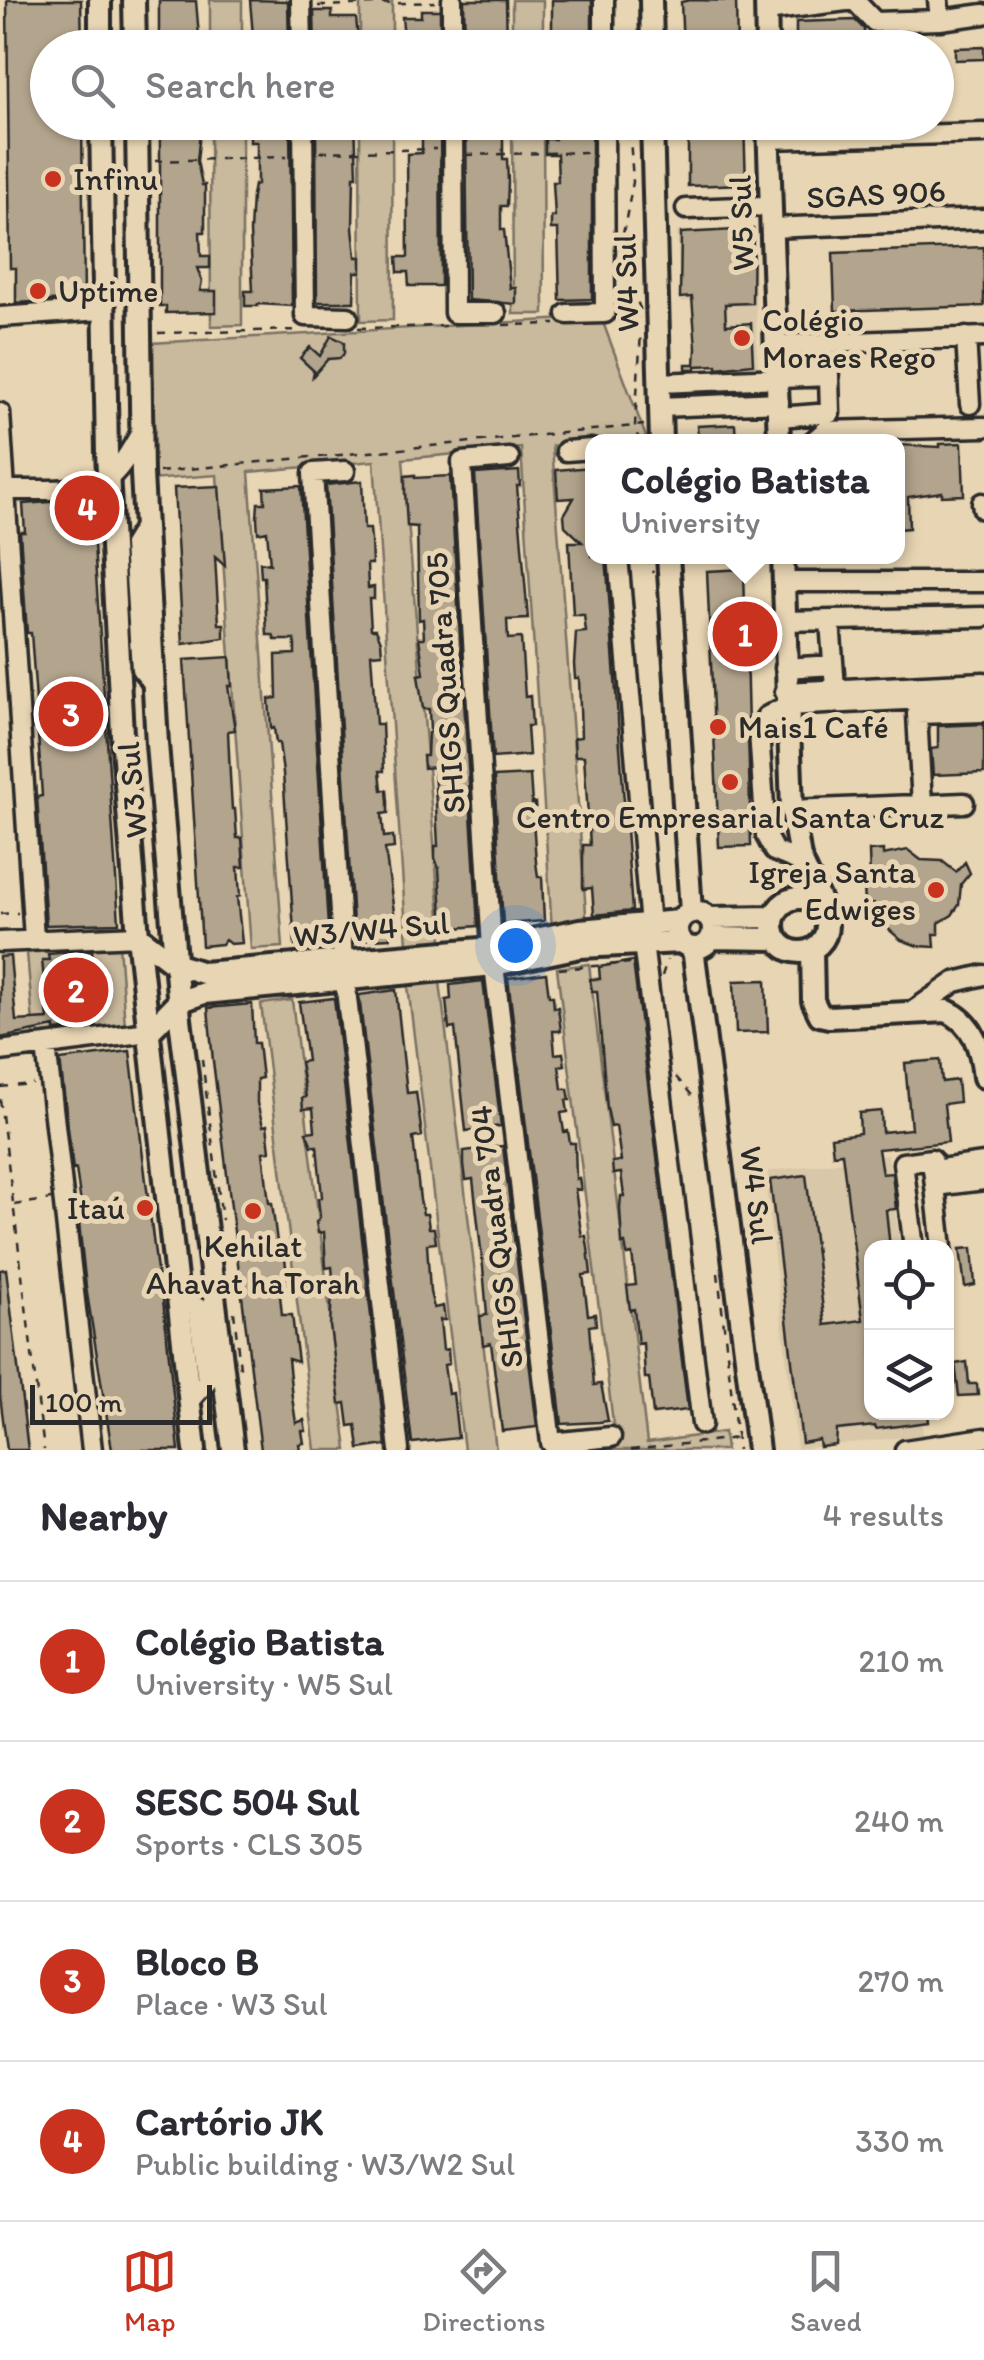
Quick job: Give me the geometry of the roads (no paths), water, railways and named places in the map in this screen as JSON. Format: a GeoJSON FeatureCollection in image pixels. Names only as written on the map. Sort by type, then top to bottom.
{"type":"FeatureCollection","features":[{"type":"Feature","properties":{"kind":"main road"},"geometry":{"type":"LineString","coordinates":[[100,0],[100,30]]}},
{"type":"Feature","properties":{"kind":"main road"},"geometry":{"type":"LineString","coordinates":[[109,0],[109,30]]}},
{"type":"Feature","properties":{"kind":"main road"},"geometry":{"type":"LineString","coordinates":[[134,0],[135,30]]}},
{"type":"Feature","properties":{"kind":"main road"},"geometry":{"type":"LineString","coordinates":[[651,0],[652,30]]}},
{"type":"Feature","properties":{"kind":"main road","name":"W3 Sul"},"geometry":{"type":"LineString","coordinates":[[101,140],[104,370],[122,734],[138,936],[195,1450]]}},
{"type":"Feature","properties":{"kind":"main road","name":"W3 Sul"},"geometry":{"type":"LineString","coordinates":[[138,140],[142,474],[157,744],[178,1002],[233,1450]]}},
{"type":"Feature","properties":{"kind":"main road","name":"W4 Sul"},"geometry":{"type":"LineString","coordinates":[[652,140],[661,434]]}},
{"type":"Feature","properties":{"kind":"main road","name":"W5 Sul"},"geometry":{"type":"LineString","coordinates":[[768,140],[779,434]]}},
{"type":"Feature","properties":{"kind":"main road","name":"W4 Sul"},"geometry":{"type":"LineString","coordinates":[[669,564],[694,930],[758,1450]]}},
{"type":"Feature","properties":{"kind":"main road"},"geometry":{"type":"LineString","coordinates":[[694,930],[776,939],[796,953],[812,950],[827,933],[824,910],[799,860],[792,810],[783,564]]}},
{"type":"Feature","properties":{"kind":"main road"},"geometry":{"type":"LineString","coordinates":[[122,734],[132,723],[138,724],[148,730],[157,744]]}},
{"type":"Feature","properties":{"kind":"main road"},"geometry":{"type":"LineString","coordinates":[[694,930],[774,917],[790,900],[799,860]]}},
{"type":"Feature","properties":{"kind":"main road"},"geometry":{"type":"LineString","coordinates":[[790,900],[804,898],[824,910]]}},
{"type":"Feature","properties":{"kind":"main road"},"geometry":{"type":"LineString","coordinates":[[774,917],[776,939]]}},
{"type":"Feature","properties":{"kind":"main road","name":"W3/W4 Sul"},"geometry":{"type":"LineString","coordinates":[[138,936],[175,964],[203,973],[265,978],[493,956],[580,939],[646,944],[694,930]]}},
{"type":"Feature","properties":{"kind":"main road"},"geometry":{"type":"LineString","coordinates":[[812,950],[813,1001],[820,1015],[946,1011],[962,1019],[983,1051],[984,1077]]}},
{"type":"Feature","properties":{"kind":"main road","name":"W3/W4 Sul"},"geometry":{"type":"LineString","coordinates":[[178,1002],[265,978]]}},
{"type":"Feature","properties":{"kind":"main road"},"geometry":{"type":"LineString","coordinates":[[149,1032],[178,1002]]}},
{"type":"Feature","properties":{"kind":"main road"},"geometry":{"type":"LineString","coordinates":[[173,1256],[194,1268],[209,1261]]}},
{"type":"Feature","properties":{"kind":"street"},"geometry":{"type":"LineString","coordinates":[[604,0],[604,30]]}},
{"type":"Feature","properties":{"kind":"street"},"geometry":{"type":"LineString","coordinates":[[766,6],[854,0],[875,22],[984,14]]}},
{"type":"Feature","properties":{"kind":"street"},"geometry":{"type":"LineString","coordinates":[[938,0],[940,20]]}},
{"type":"Feature","properties":{"kind":"street"},"geometry":{"type":"LineString","coordinates":[[452,1],[452,30]]}},
{"type":"Feature","properties":{"kind":"street"},"geometry":{"type":"LineString","coordinates":[[301,3],[302,30]]}},
{"type":"Feature","properties":{"kind":"street"},"geometry":{"type":"LineString","coordinates":[[954,133],[984,133]]}},
{"type":"Feature","properties":{"kind":"street"},"geometry":{"type":"LineString","coordinates":[[303,140],[305,316],[345,323]]}},
{"type":"Feature","properties":{"kind":"street"},"geometry":{"type":"LineString","coordinates":[[453,140],[454,313],[494,319]]}},
{"type":"Feature","properties":{"kind":"street"},"geometry":{"type":"LineString","coordinates":[[567,319],[605,313],[604,140]]}},
{"type":"Feature","properties":{"kind":"street"},"geometry":{"type":"LineString","coordinates":[[686,209],[770,206]]}},
{"type":"Feature","properties":{"kind":"street","name":"SGAS 906"},"geometry":{"type":"LineString","coordinates":[[771,228],[984,219]]}},
{"type":"Feature","properties":{"kind":"street"},"geometry":{"type":"LineString","coordinates":[[0,317],[102,303]]}},
{"type":"Feature","properties":{"kind":"street"},"geometry":{"type":"LineString","coordinates":[[776,345],[975,337],[970,404]]}},
{"type":"Feature","properties":{"kind":"street"},"geometry":{"type":"LineString","coordinates":[[660,407],[830,413],[828,341]]}},
{"type":"Feature","properties":{"kind":"street"},"geometry":{"type":"LineString","coordinates":[[659,383],[829,376]]}},
{"type":"Feature","properties":{"kind":"street"},"geometry":{"type":"LineString","coordinates":[[0,412],[34,939]]}},
{"type":"Feature","properties":{"kind":"street"},"geometry":{"type":"LineString","coordinates":[[821,434],[984,427]]}},
{"type":"Feature","properties":{"kind":"street"},"geometry":{"type":"LineString","coordinates":[[3,490],[91,487],[109,478],[143,429]]}},
{"type":"Feature","properties":{"kind":"street"},"geometry":{"type":"LineString","coordinates":[[566,451],[585,450]]}},
{"type":"Feature","properties":{"kind":"street","name":"SHIGS Quadra 705"},"geometry":{"type":"LineString","coordinates":[[493,956],[462,462],[509,458]]}},
{"type":"Feature","properties":{"kind":"street"},"geometry":{"type":"LineString","coordinates":[[345,471],[313,473],[344,972],[399,1450]]}},
{"type":"Feature","properties":{"kind":"street"},"geometry":{"type":"LineString","coordinates":[[619,564],[646,944],[702,1424]]}},
{"type":"Feature","properties":{"kind":"street"},"geometry":{"type":"LineString","coordinates":[[784,582],[984,582]]}},
{"type":"Feature","properties":{"kind":"street"},"geometry":{"type":"LineString","coordinates":[[784,622],[984,618]]}},
{"type":"Feature","properties":{"kind":"street"},"geometry":{"type":"LineString","coordinates":[[830,621],[835,688]]}},
{"type":"Feature","properties":{"kind":"street"},"geometry":{"type":"LineString","coordinates":[[785,668],[834,665]]}},
{"type":"Feature","properties":{"kind":"street"},"geometry":{"type":"LineString","coordinates":[[799,860],[774,851],[766,836],[759,731],[766,717],[786,699],[835,688],[984,682]]}},
{"type":"Feature","properties":{"kind":"street"},"geometry":{"type":"LineString","coordinates":[[786,699],[984,696]]}},
{"type":"Feature","properties":{"kind":"street"},"geometry":{"type":"LineString","coordinates":[[922,805],[917,714],[984,712]]}},
{"type":"Feature","properties":{"kind":"street"},"geometry":{"type":"LineString","coordinates":[[792,810],[964,804]]}},
{"type":"Feature","properties":{"kind":"street"},"geometry":{"type":"LineString","coordinates":[[0,942],[138,936]]}},
{"type":"Feature","properties":{"kind":"street","name":"SHIGS Quadra 704"},"geometry":{"type":"LineString","coordinates":[[493,956],[551,1444],[611,1437]]}},
{"type":"Feature","properties":{"kind":"street"},"geometry":{"type":"LineString","coordinates":[[913,1011],[955,982],[984,976]]}},
{"type":"Feature","properties":{"kind":"street"},"geometry":{"type":"LineString","coordinates":[[0,1051],[149,1032]]}},
{"type":"Feature","properties":{"kind":"street"},"geometry":{"type":"LineString","coordinates":[[46,1046],[92,1450]]}},
{"type":"Feature","properties":{"kind":"street"},"geometry":{"type":"LineString","coordinates":[[913,1240],[903,1163],[932,1159],[941,1240]]}},
{"type":"Feature","properties":{"kind":"street"},"geometry":{"type":"LineString","coordinates":[[934,1178],[984,1164]]}},
{"type":"Feature","properties":{"kind":"street"},"geometry":{"type":"LineString","coordinates":[[934,1178],[984,1180]]}},
{"type":"Feature","properties":{"kind":"street"},"geometry":{"type":"LineString","coordinates":[[905,1450],[984,1438]]}},
{"type":"Feature","properties":{"kind":"place","name":"Infinu"},"geometry":{"type":"Point","coordinates":[53,179]}},
{"type":"Feature","properties":{"kind":"place","name":"Uptime"},"geometry":{"type":"Point","coordinates":[38,291]}},
{"type":"Feature","properties":{"kind":"place","name":"Colégio Moraes Rego"},"geometry":{"type":"Point","coordinates":[742,338]}},
{"type":"Feature","properties":{"kind":"place","name":"Cartório JK"},"geometry":{"type":"Point","coordinates":[87,508]}},
{"type":"Feature","properties":{"kind":"place","name":"Colégio Batista"},"geometry":{"type":"Point","coordinates":[745,634]}},
{"type":"Feature","properties":{"kind":"place","name":"Bloco B"},"geometry":{"type":"Point","coordinates":[71,714]}},
{"type":"Feature","properties":{"kind":"place","name":"Mais1 Café"},"geometry":{"type":"Point","coordinates":[718,727]}},
{"type":"Feature","properties":{"kind":"place","name":"Centro Empresarial Santa Cruz"},"geometry":{"type":"Point","coordinates":[730,782]}},
{"type":"Feature","properties":{"kind":"place","name":"Igreja Santa Edwiges"},"geometry":{"type":"Point","coordinates":[936,890]}},
{"type":"Feature","properties":{"kind":"place","name":"SESC 504 Sul"},"geometry":{"type":"Point","coordinates":[76,990]}},
{"type":"Feature","properties":{"kind":"place","name":"Itaú"},"geometry":{"type":"Point","coordinates":[145,1208]}},
{"type":"Feature","properties":{"kind":"place","name":"Kehilat Ahavat haTorah"},"geometry":{"type":"Point","coordinates":[253,1211]}}]}
